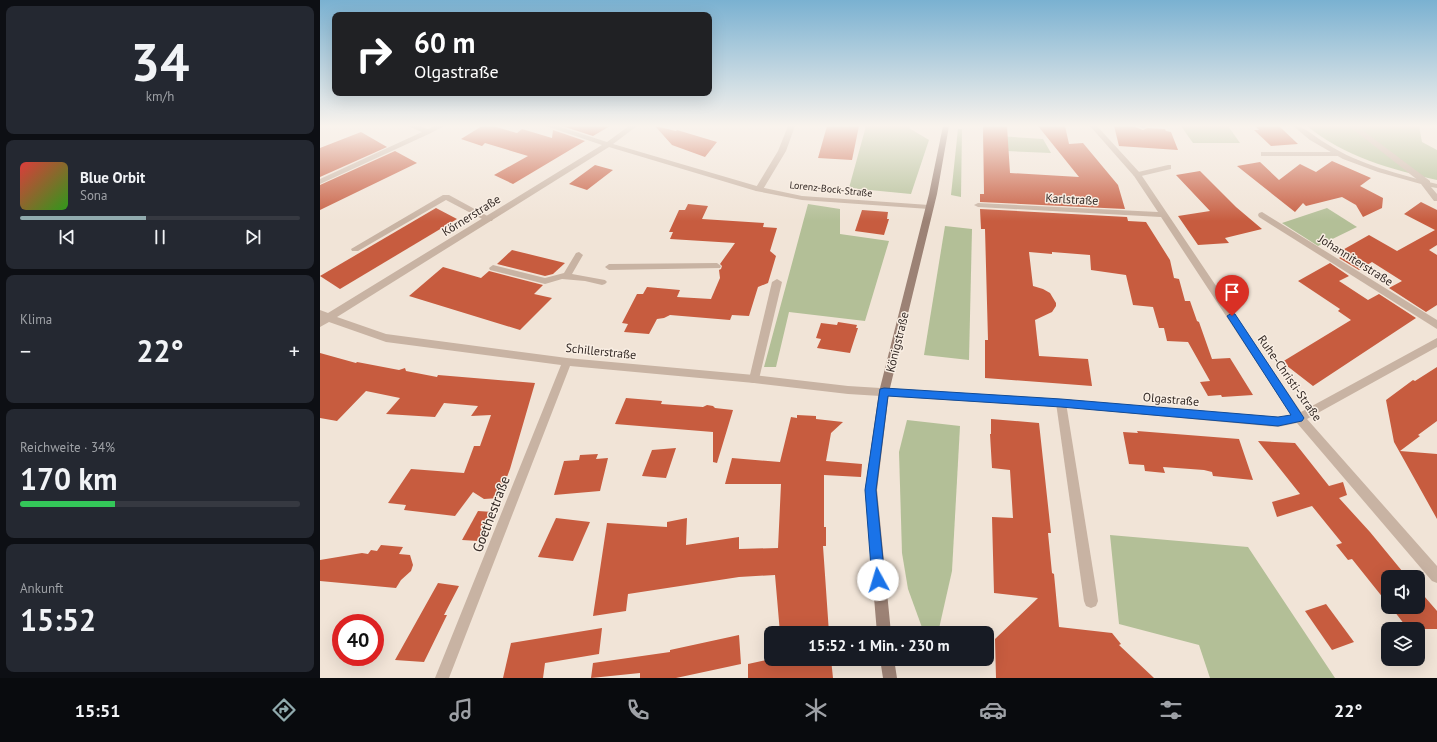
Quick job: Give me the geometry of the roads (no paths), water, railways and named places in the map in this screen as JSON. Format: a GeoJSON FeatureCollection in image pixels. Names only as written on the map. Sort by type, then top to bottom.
{"type":"FeatureCollection","features":[{"type":"Feature","properties":{"kind":"street"},"geometry":{"type":"LineString","coordinates":[[320,182],[373,158]]}},
{"type":"Feature","properties":{"kind":"street","name":"Körnerstraße"},"geometry":{"type":"LineString","coordinates":[[323,318],[489,219],[588,158]]}},
{"type":"Feature","properties":{"kind":"street","name":"Lorenz-Bock-Straße"},"geometry":{"type":"LineString","coordinates":[[651,158],[759,189],[802,198],[929,207]]}},
{"type":"Feature","properties":{"kind":"street"},"geometry":{"type":"LineString","coordinates":[[759,189],[764,177],[778,158]]}},
{"type":"Feature","properties":{"kind":"street","name":"Königstraße"},"geometry":{"type":"LineString","coordinates":[[883,626],[871,490],[884,392],[903,320],[939,158]]}},
{"type":"Feature","properties":{"kind":"street","name":"Ruhe-Christi-Straße"},"geometry":{"type":"LineString","coordinates":[[1122,158],[1137,174],[1165,215],[1299,418],[1437,576]]}},
{"type":"Feature","properties":{"kind":"street"},"geometry":{"type":"LineString","coordinates":[[1346,158],[1381,171],[1437,186]]}},
{"type":"Feature","properties":{"kind":"street"},"geometry":{"type":"LineString","coordinates":[[1393,158],[1426,183],[1437,199]]}},
{"type":"Feature","properties":{"kind":"street"},"geometry":{"type":"LineString","coordinates":[[1137,174],[1168,167]]}},
{"type":"Feature","properties":{"kind":"street"},"geometry":{"type":"LineString","coordinates":[[355,249],[446,197],[489,219]]}},
{"type":"Feature","properties":{"kind":"street","name":"Karlstraße"},"geometry":{"type":"LineString","coordinates":[[978,205],[1165,215]]}},
{"type":"Feature","properties":{"kind":"street","name":"Johanniterstraße"},"geometry":{"type":"LineString","coordinates":[[1262,215],[1437,325]]}},
{"type":"Feature","properties":{"kind":"street"},"geometry":{"type":"LineString","coordinates":[[566,277],[579,255]]}},
{"type":"Feature","properties":{"kind":"street"},"geometry":{"type":"LineString","coordinates":[[609,267],[718,266]]}},
{"type":"Feature","properties":{"kind":"street"},"geometry":{"type":"LineString","coordinates":[[493,268],[545,281],[562,276],[585,278],[602,282]]}},
{"type":"Feature","properties":{"kind":"street"},"geometry":{"type":"LineString","coordinates":[[754,379],[777,282]]}},
{"type":"Feature","properties":{"kind":"street","name":"Schillerstraße"},"geometry":{"type":"LineString","coordinates":[[323,318],[386,338],[567,362],[754,379],[848,390],[884,392]]}},
{"type":"Feature","properties":{"kind":"street","name":"Olgastraße"},"geometry":{"type":"LineString","coordinates":[[884,392],[1061,403],[1278,422],[1299,418],[1437,342]]}},
{"type":"Feature","properties":{"kind":"street","name":"Goethestraße"},"geometry":{"type":"LineString","coordinates":[[442,678],[567,362]]}},
{"type":"Feature","properties":{"kind":"street"},"geometry":{"type":"LineString","coordinates":[[1061,403],[1091,601]]}},
{"type":"Feature","properties":{"kind":"street"},"geometry":{"type":"LineString","coordinates":[[888,666],[890,678]]}}]}
